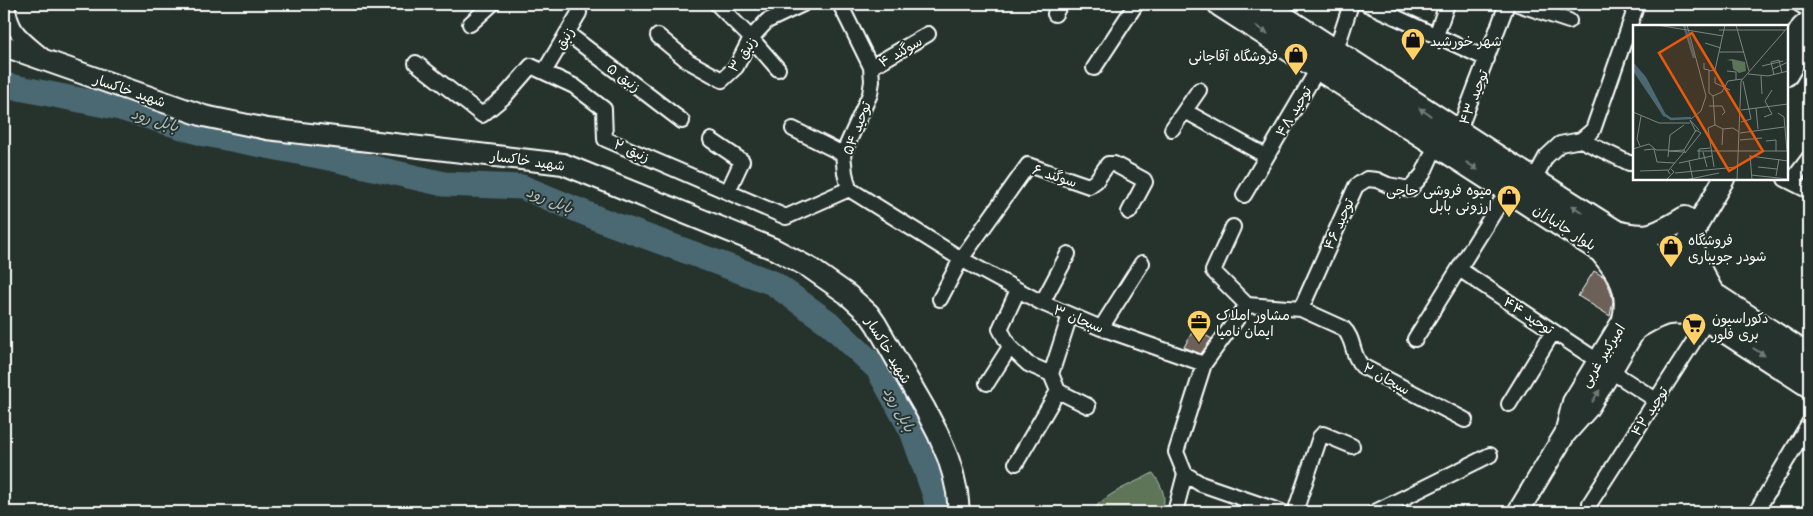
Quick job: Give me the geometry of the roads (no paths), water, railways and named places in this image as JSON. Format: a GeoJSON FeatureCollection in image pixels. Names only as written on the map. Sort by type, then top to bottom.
{"type":"FeatureCollection","features":[{"type":"Feature","properties":{"kind":"highway","name":"بلوار جانبازان"},"geometry":{"type":"LineString","coordinates":[[1221,4],[1327,60],[1448,138],[1532,181],[1603,238]]}},
{"type":"Feature","properties":{"kind":"highway","name":"بلوار جانبازان"},"geometry":{"type":"LineString","coordinates":[[1260,4],[1327,60]]}},
{"type":"Feature","properties":{"kind":"highway","name":"بلوار جانبازان"},"geometry":{"type":"LineString","coordinates":[[1448,138],[1508,190],[1603,238],[1659,274],[1809,384]]}},
{"type":"Feature","properties":{"kind":"highway","name":"بلوار جانبازان"},"geometry":{"type":"LineString","coordinates":[[1708,310],[1809,358]]}},
{"type":"Feature","properties":{"kind":"main road"},"geometry":{"type":"LineString","coordinates":[[1788,50],[1802,27],[1809,21]]}},
{"type":"Feature","properties":{"kind":"main road"},"geometry":{"type":"LineString","coordinates":[[1788,73],[1809,38]]}},
{"type":"Feature","properties":{"kind":"main road","name":"شهید خاکسار"},"geometry":{"type":"LineString","coordinates":[[4,46],[204,116],[237,124],[563,164],[790,256],[835,284],[856,301],[876,324],[938,434],[953,474],[959,512]]}},
{"type":"Feature","properties":{"kind":"main road"},"geometry":{"type":"LineString","coordinates":[[1709,180],[1690,223],[1692,248],[1702,275],[1708,310],[1659,315],[1630,324],[1621,278],[1603,238],[1658,234],[1690,223],[1723,180]]}},
{"type":"Feature","properties":{"kind":"main road","name":"امیرکبیر غربی"},"geometry":{"type":"LineString","coordinates":[[1518,512],[1565,434],[1573,402],[1605,366],[1690,223]]}},
{"type":"Feature","properties":{"kind":"street"},"geometry":{"type":"LineString","coordinates":[[7,4],[12,25],[17,34],[51,62]]}},
{"type":"Feature","properties":{"kind":"street"},"geometry":{"type":"LineString","coordinates":[[470,24],[492,4]]}},
{"type":"Feature","properties":{"kind":"street","name":"زنبق"},"geometry":{"type":"LineString","coordinates":[[544,72],[579,13],[578,4]]}},
{"type":"Feature","properties":{"kind":"street"},"geometry":{"type":"LineString","coordinates":[[717,4],[778,69]]}},
{"type":"Feature","properties":{"kind":"street","name":"زنبق ۳"},"geometry":{"type":"LineString","coordinates":[[658,36],[688,61],[722,80],[736,67],[750,38],[767,21],[803,4]]}},
{"type":"Feature","properties":{"kind":"street","name":"توحید ۵۴"},"geometry":{"type":"LineString","coordinates":[[840,4],[871,67],[872,80],[870,94],[843,154],[849,189]]}},
{"type":"Feature","properties":{"kind":"street"},"geometry":{"type":"LineString","coordinates":[[1094,68],[1136,4]]}},
{"type":"Feature","properties":{"kind":"street","name":"توحید ۴۸"},"geometry":{"type":"LineString","coordinates":[[1244,195],[1266,156],[1327,60],[1351,4]]}},
{"type":"Feature","properties":{"kind":"street"},"geometry":{"type":"LineString","coordinates":[[1367,4],[1487,59]]}},
{"type":"Feature","properties":{"kind":"street"},"geometry":{"type":"LineString","coordinates":[[1436,36],[1447,4]]}},
{"type":"Feature","properties":{"kind":"street","name":"توحید ۴۳"},"geometry":{"type":"LineString","coordinates":[[1448,138],[1487,59],[1507,4]]}},
{"type":"Feature","properties":{"kind":"street"},"geometry":{"type":"LineString","coordinates":[[1518,4],[1569,21]]}},
{"type":"Feature","properties":{"kind":"street"},"geometry":{"type":"LineString","coordinates":[[1532,181],[1546,157],[1560,144],[1581,140],[1593,130],[1637,4]]}},
{"type":"Feature","properties":{"kind":"street"},"geometry":{"type":"LineString","coordinates":[[1798,4],[1809,10]]}},
{"type":"Feature","properties":{"kind":"street","name":"زنبق ۵"},"geometry":{"type":"LineString","coordinates":[[567,33],[682,121]]}},
{"type":"Feature","properties":{"kind":"street","name":"سوگند ۴"},"geometry":{"type":"LineString","coordinates":[[871,67],[928,34]]}},
{"type":"Feature","properties":{"kind":"street"},"geometry":{"type":"LineString","coordinates":[[416,64],[482,115],[504,97],[531,66],[544,72]]}},
{"type":"Feature","properties":{"kind":"street","name":"زنبق ۲"},"geometry":{"type":"LineString","coordinates":[[544,72],[574,86],[604,109],[604,139],[786,217],[849,189]]}},
{"type":"Feature","properties":{"kind":"street"},"geometry":{"type":"LineString","coordinates":[[1172,129],[1199,90]]}},
{"type":"Feature","properties":{"kind":"street"},"geometry":{"type":"LineString","coordinates":[[1185,110],[1266,156]]}},
{"type":"Feature","properties":{"kind":"street"},"geometry":{"type":"LineString","coordinates":[[793,129],[843,154]]}},
{"type":"Feature","properties":{"kind":"street","name":"توحید ۴۶"},"geometry":{"type":"LineString","coordinates":[[1301,308],[1356,186],[1367,179],[1378,180],[1388,185],[1410,188],[1448,138]]}},
{"type":"Feature","properties":{"kind":"street"},"geometry":{"type":"LineString","coordinates":[[711,140],[742,161],[728,191]]}},
{"type":"Feature","properties":{"kind":"street"},"geometry":{"type":"LineString","coordinates":[[1581,140],[1628,163],[1633,163]]}},
{"type":"Feature","properties":{"kind":"street"},"geometry":{"type":"LineString","coordinates":[[1809,158],[1788,180],[1809,191]]}},
{"type":"Feature","properties":{"kind":"street","name":"سوگند ۶"},"geometry":{"type":"LineString","coordinates":[[961,259],[1028,166],[1089,186],[1096,181],[1108,164],[1114,164],[1145,182],[1129,212]]}},
{"type":"Feature","properties":{"kind":"street"},"geometry":{"type":"LineString","coordinates":[[849,189],[961,259],[940,299]]}},
{"type":"Feature","properties":{"kind":"street"},"geometry":{"type":"LineString","coordinates":[[1415,339],[1508,190]]}},
{"type":"Feature","properties":{"kind":"street"},"geometry":{"type":"LineString","coordinates":[[1233,227],[1213,271],[1247,305],[1301,308]]}},
{"type":"Feature","properties":{"kind":"street"},"geometry":{"type":"LineString","coordinates":[[1042,303],[1068,254]]}},
{"type":"Feature","properties":{"kind":"street","name":"سبحان ۳"},"geometry":{"type":"LineString","coordinates":[[961,259],[1042,303],[1102,328],[1204,364]]}},
{"type":"Feature","properties":{"kind":"street"},"geometry":{"type":"LineString","coordinates":[[1102,328],[1142,262]]}},
{"type":"Feature","properties":{"kind":"street","name":"توحید ۴۴"},"geometry":{"type":"LineString","coordinates":[[1459,269],[1656,400]]}},
{"type":"Feature","properties":{"kind":"street"},"geometry":{"type":"LineString","coordinates":[[1018,290],[1000,329],[1010,347],[1028,364],[1051,374]]}},
{"type":"Feature","properties":{"kind":"street"},"geometry":{"type":"LineString","coordinates":[[1247,305],[1204,364],[1176,452],[1185,474],[1201,484],[1282,512]]}},
{"type":"Feature","properties":{"kind":"street","name":"سبحان ۲"},"geometry":{"type":"LineString","coordinates":[[1301,308],[1343,328],[1352,339],[1355,358],[1362,366],[1465,420]]}},
{"type":"Feature","properties":{"kind":"street","name":"توحید ۴۲"},"geometry":{"type":"LineString","coordinates":[[1590,504],[1656,400],[1708,310]]}},
{"type":"Feature","properties":{"kind":"street"},"geometry":{"type":"LineString","coordinates":[[1070,315],[1051,374],[1058,391],[1088,406]]}},
{"type":"Feature","properties":{"kind":"street"},"geometry":{"type":"LineString","coordinates":[[1509,404],[1553,332]]}},
{"type":"Feature","properties":{"kind":"street"},"geometry":{"type":"LineString","coordinates":[[987,383],[1010,347]]}},
{"type":"Feature","properties":{"kind":"street"},"geometry":{"type":"LineString","coordinates":[[1016,463],[1058,391]]}},
{"type":"Feature","properties":{"kind":"street"},"geometry":{"type":"LineString","coordinates":[[1756,512],[1809,423]]}},
{"type":"Feature","properties":{"kind":"street"},"geometry":{"type":"LineString","coordinates":[[1295,512],[1320,437],[1323,434],[1352,446]]}},
{"type":"Feature","properties":{"kind":"street"},"geometry":{"type":"LineString","coordinates":[[1374,512],[1490,456]]}},
{"type":"Feature","properties":{"kind":"street"},"geometry":{"type":"LineString","coordinates":[[1174,512],[1185,474]]}},
{"type":"Feature","properties":{"kind":"waterway","name":"بابل رود"},"geometry":{"type":"LineString","coordinates":[[4,85],[120,108],[205,134],[334,159],[444,184],[522,187],[604,221],[773,283],[829,323],[878,369],[912,431],[935,495],[938,512]]}},
{"type":"Feature","properties":{"kind":"place","name":"شهر خورشید"},"geometry":{"type":"Point","coordinates":[1413,61]}},
{"type":"Feature","properties":{"kind":"place","name":"فروشگاه آقاجانی"},"geometry":{"type":"Point","coordinates":[1296,76]}},
{"type":"Feature","properties":{"kind":"place","name":"میوه فروشی حاجی ارزونی بابل"},"geometry":{"type":"Point","coordinates":[1509,218]}},
{"type":"Feature","properties":{"kind":"place","name":"فروشگاه شودر جویباری"},"geometry":{"type":"Point","coordinates":[1671,268]}},
{"type":"Feature","properties":{"kind":"place","name":"مشاور املاک ایمان نامیا"},"geometry":{"type":"Point","coordinates":[1199,343]}},
{"type":"Feature","properties":{"kind":"place","name":"دکوراسیون بری فلور"},"geometry":{"type":"Point","coordinates":[1694,346]}}]}
